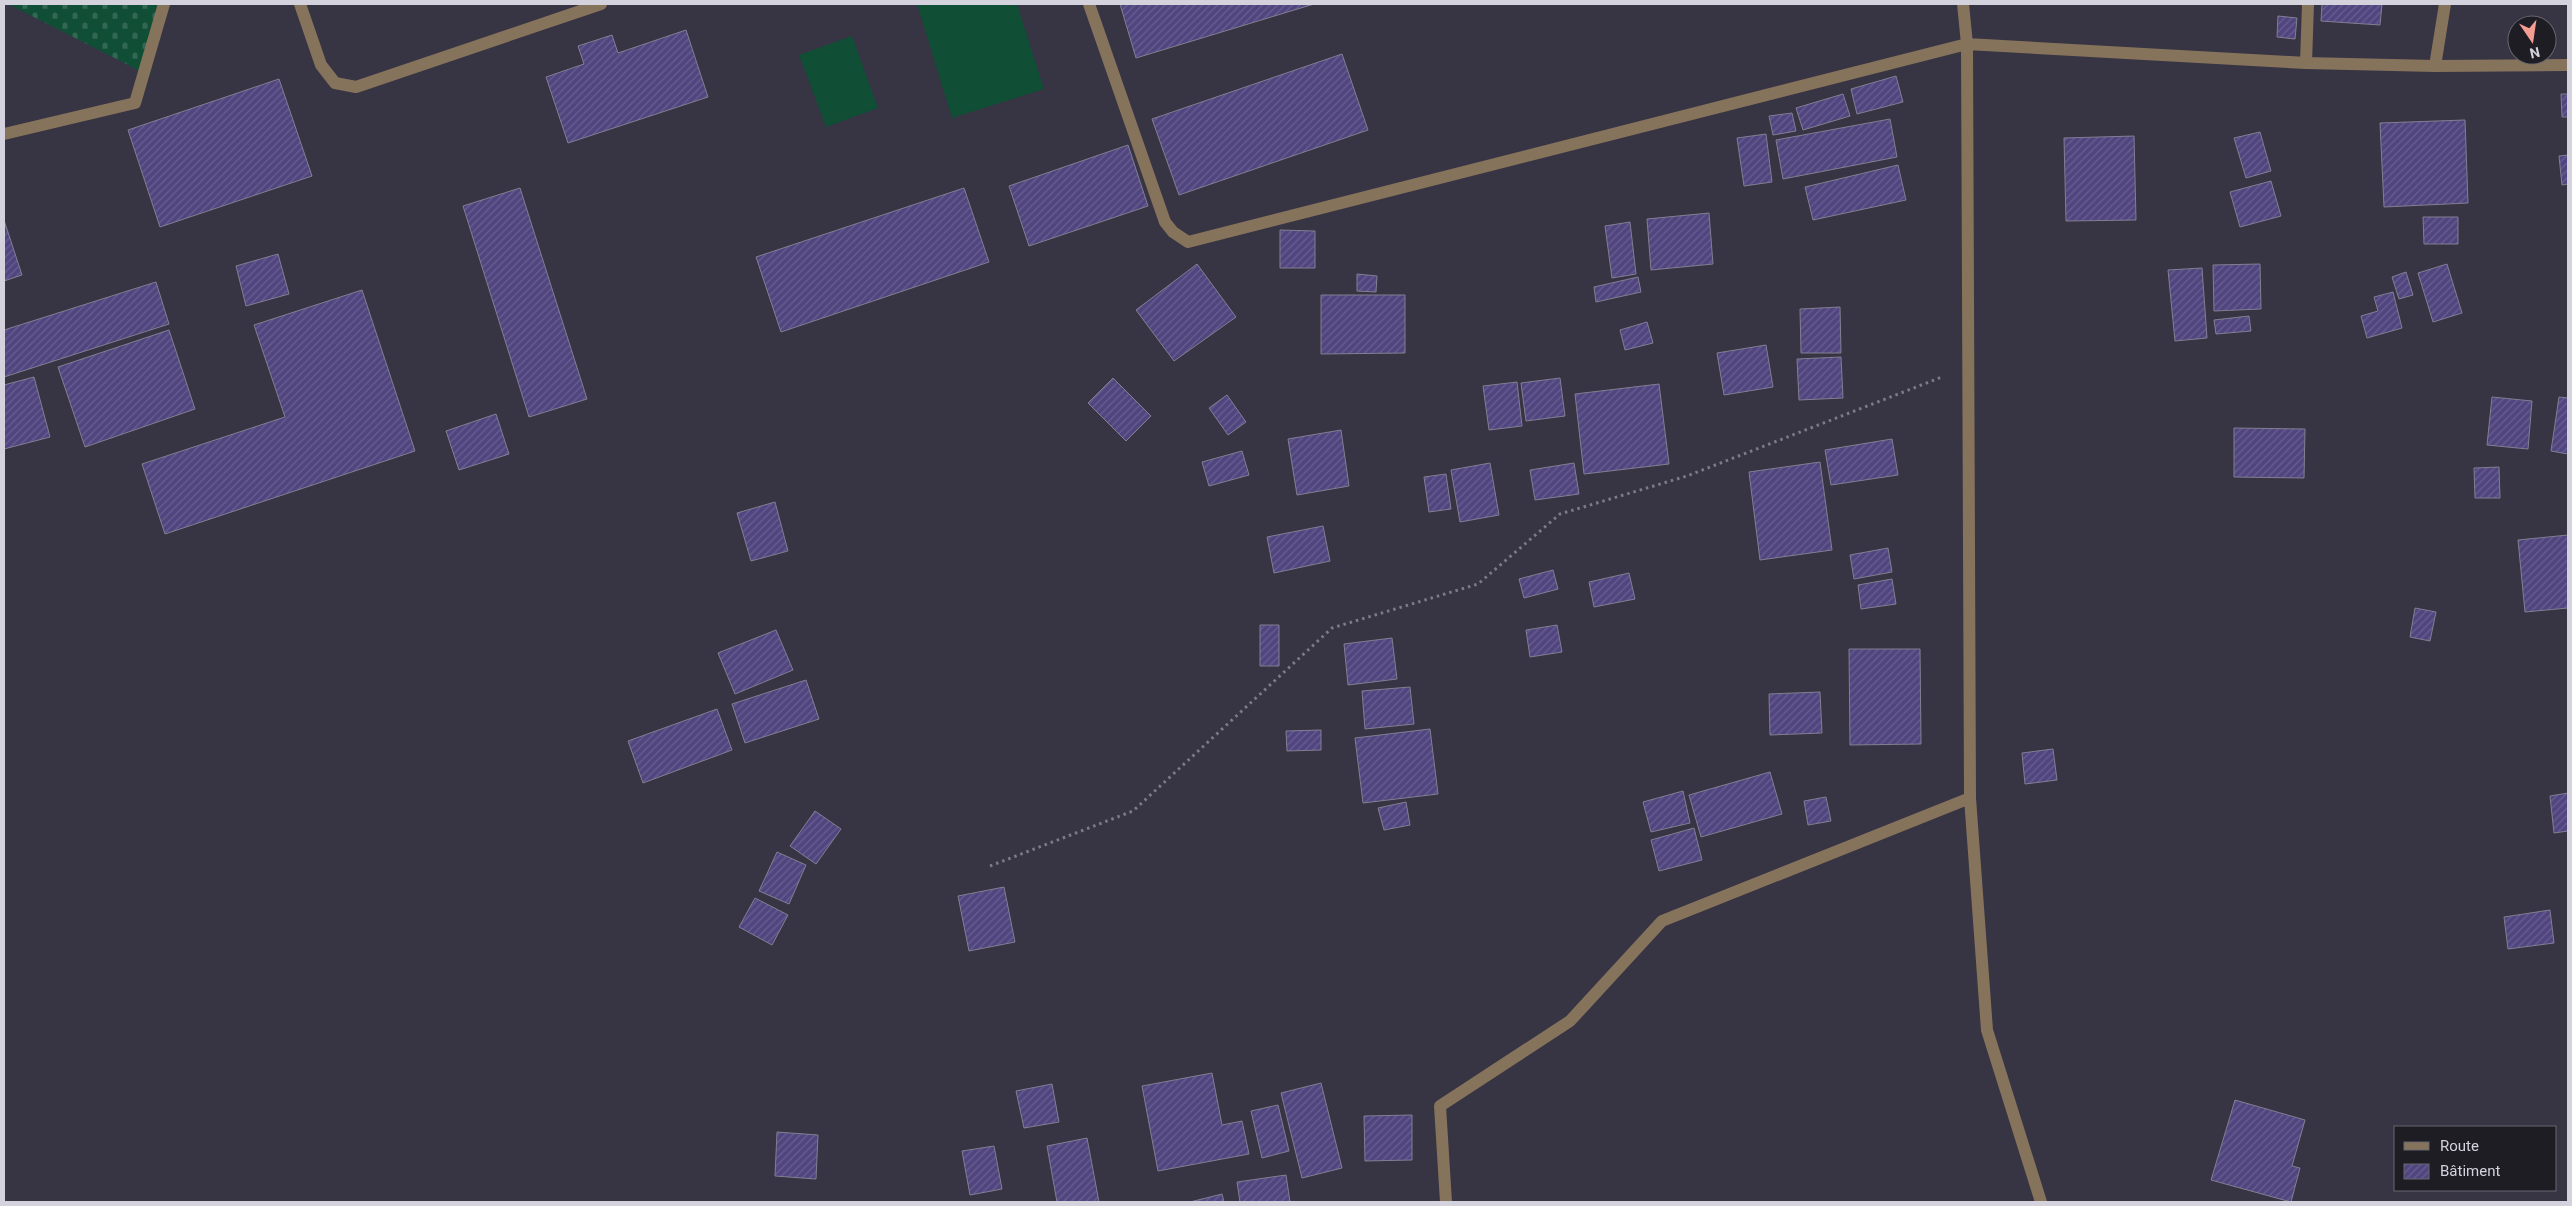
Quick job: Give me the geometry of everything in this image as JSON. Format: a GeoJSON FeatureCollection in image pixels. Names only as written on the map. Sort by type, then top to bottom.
{"type":"FeatureCollection","features":[{"type":"Feature","properties":{"kind":"street"},"geometry":{"type":"LineString","coordinates":[[4,134],[135,103],[164,4]]}},
{"type":"Feature","properties":{"kind":"street"},"geometry":{"type":"LineString","coordinates":[[300,4],[321,65],[335,83],[356,87],[601,4]]}},
{"type":"Feature","properties":{"kind":"street"},"geometry":{"type":"LineString","coordinates":[[1089,4],[1165,222],[1173,232],[1188,242],[1967,44],[2306,63],[2435,66],[2568,65]]}},
{"type":"Feature","properties":{"kind":"street"},"geometry":{"type":"LineString","coordinates":[[1963,4],[1967,44],[1970,798],[1987,1030],[2041,1202]]}},
{"type":"Feature","properties":{"kind":"street"},"geometry":{"type":"LineString","coordinates":[[2306,63],[2308,4]]}},
{"type":"Feature","properties":{"kind":"street"},"geometry":{"type":"LineString","coordinates":[[2435,66],[2445,4]]}},
{"type":"Feature","properties":{"kind":"street"},"geometry":{"type":"LineString","coordinates":[[1446,1202],[1440,1106],[1570,1020],[1662,921],[1970,798]]}},
{"type":"Feature","properties":{"kind":"path"},"geometry":{"type":"LineString","coordinates":[[990,866],[1132,811],[1332,628],[1478,584],[1560,514],[1687,476],[1968,367]]}},
{"type":"Feature","properties":{"kind":"green space"},"geometry":{"type":"Polygon","coordinates":[[[8,4],[165,4],[150,76],[8,4]]]}},
{"type":"Feature","properties":{"kind":"green space"},"geometry":{"type":"Polygon","coordinates":[[[917,4],[1017,4],[1044,89],[952,118],[917,4]]]}},
{"type":"Feature","properties":{"kind":"green space"},"geometry":{"type":"Polygon","coordinates":[[[852,36],[878,108],[826,127],[799,55],[852,36]]]}},
{"type":"Feature","properties":{"kind":"building"},"geometry":{"type":"Polygon","coordinates":[[[1120,4],[1314,4],[1136,58],[1120,4]]]}},
{"type":"Feature","properties":{"kind":"building"},"geometry":{"type":"Polygon","coordinates":[[[2322,4],[2382,4],[2380,25],[2321,21],[2322,4]]]}},
{"type":"Feature","properties":{"kind":"building"},"geometry":{"type":"Polygon","coordinates":[[[2278,16],[2297,18],[2295,39],[2277,37],[2278,16]]]}},
{"type":"Feature","properties":{"kind":"building"},"geometry":{"type":"Polygon","coordinates":[[[686,30],[708,97],[568,143],[546,77],[584,64],[578,46],[612,35],[618,53],[686,30]]]}},
{"type":"Feature","properties":{"kind":"building"},"geometry":{"type":"Polygon","coordinates":[[[1342,54],[1368,130],[1179,195],[1152,119],[1342,54]]]}},
{"type":"Feature","properties":{"kind":"building"},"geometry":{"type":"Polygon","coordinates":[[[1896,76],[1903,102],[1857,114],[1851,89],[1896,76]]]}},
{"type":"Feature","properties":{"kind":"building"},"geometry":{"type":"Polygon","coordinates":[[[279,79],[312,176],[160,227],[128,130],[279,79]]]}},
{"type":"Feature","properties":{"kind":"building"},"geometry":{"type":"Polygon","coordinates":[[[1843,94],[1850,116],[1803,130],[1796,108],[1843,94]]]}},
{"type":"Feature","properties":{"kind":"building"},"geometry":{"type":"Polygon","coordinates":[[[2561,94],[2568,94],[2568,117],[2562,117],[2561,94]]]}},
{"type":"Feature","properties":{"kind":"building"},"geometry":{"type":"Polygon","coordinates":[[[1792,113],[1796,131],[1773,135],[1769,116],[1792,113]]]}},
{"type":"Feature","properties":{"kind":"building"},"geometry":{"type":"Polygon","coordinates":[[[1890,119],[1897,157],[1783,179],[1776,140],[1890,119]]]}},
{"type":"Feature","properties":{"kind":"building"},"geometry":{"type":"Polygon","coordinates":[[[2465,120],[2468,203],[2384,207],[2380,123],[2465,120]]]}},
{"type":"Feature","properties":{"kind":"building"},"geometry":{"type":"Polygon","coordinates":[[[2260,132],[2271,171],[2246,178],[2234,138],[2260,132]]]}},
{"type":"Feature","properties":{"kind":"building"},"geometry":{"type":"Polygon","coordinates":[[[1766,134],[1772,182],[1744,186],[1737,138],[1766,134]]]}},
{"type":"Feature","properties":{"kind":"building"},"geometry":{"type":"Polygon","coordinates":[[[2134,136],[2136,220],[2066,221],[2064,138],[2134,136]]]}},
{"type":"Feature","properties":{"kind":"building"},"geometry":{"type":"Polygon","coordinates":[[[1128,145],[1148,206],[1029,246],[1009,186],[1128,145]]]}},
{"type":"Feature","properties":{"kind":"building"},"geometry":{"type":"Polygon","coordinates":[[[2568,155],[2568,184],[2562,185],[2559,156],[2568,155]]]}},
{"type":"Feature","properties":{"kind":"building"},"geometry":{"type":"Polygon","coordinates":[[[1898,165],[1906,200],[1813,220],[1805,187],[1898,165]]]}},
{"type":"Feature","properties":{"kind":"building"},"geometry":{"type":"Polygon","coordinates":[[[2271,181],[2281,216],[2240,227],[2230,192],[2271,181]]]}},
{"type":"Feature","properties":{"kind":"building"},"geometry":{"type":"Polygon","coordinates":[[[520,188],[587,399],[529,417],[463,206],[520,188]]]}},
{"type":"Feature","properties":{"kind":"building"},"geometry":{"type":"Polygon","coordinates":[[[964,188],[989,262],[781,332],[756,257],[964,188]]]}},
{"type":"Feature","properties":{"kind":"building"},"geometry":{"type":"Polygon","coordinates":[[[1709,213],[1713,264],[1651,270],[1647,219],[1709,213]]]}},
{"type":"Feature","properties":{"kind":"building"},"geometry":{"type":"Polygon","coordinates":[[[2423,217],[2458,217],[2458,244],[2424,244],[2423,217]]]}},
{"type":"Feature","properties":{"kind":"building"},"geometry":{"type":"Polygon","coordinates":[[[4,220],[22,275],[4,281],[4,220]]]}},
{"type":"Feature","properties":{"kind":"building"},"geometry":{"type":"Polygon","coordinates":[[[1630,222],[1636,274],[1612,278],[1605,226],[1630,222]]]}},
{"type":"Feature","properties":{"kind":"building"},"geometry":{"type":"Polygon","coordinates":[[[1280,230],[1315,231],[1315,268],[1280,268],[1280,230]]]}},
{"type":"Feature","properties":{"kind":"building"},"geometry":{"type":"Polygon","coordinates":[[[278,254],[289,294],[246,306],[236,266],[278,254]]]}},
{"type":"Feature","properties":{"kind":"building"},"geometry":{"type":"Polygon","coordinates":[[[1197,264],[1236,317],[1174,361],[1136,310],[1197,264]]]}},
{"type":"Feature","properties":{"kind":"building"},"geometry":{"type":"Polygon","coordinates":[[[2260,264],[2261,309],[2214,311],[2213,265],[2260,264]]]}},
{"type":"Feature","properties":{"kind":"building"},"geometry":{"type":"Polygon","coordinates":[[[2447,264],[2462,313],[2433,322],[2418,273],[2447,264]]]}},
{"type":"Feature","properties":{"kind":"building"},"geometry":{"type":"Polygon","coordinates":[[[2202,268],[2207,338],[2175,341],[2168,270],[2202,268]]]}},
{"type":"Feature","properties":{"kind":"building"},"geometry":{"type":"Polygon","coordinates":[[[2406,272],[2413,295],[2399,299],[2392,277],[2406,272]]]}},
{"type":"Feature","properties":{"kind":"building"},"geometry":{"type":"Polygon","coordinates":[[[1357,274],[1377,276],[1376,292],[1357,291],[1357,274]]]}},
{"type":"Feature","properties":{"kind":"building"},"geometry":{"type":"Polygon","coordinates":[[[1638,277],[1641,292],[1596,302],[1594,287],[1638,277]]]}},
{"type":"Feature","properties":{"kind":"building"},"geometry":{"type":"Polygon","coordinates":[[[156,282],[169,324],[4,377],[4,330],[156,282]]]}},
{"type":"Feature","properties":{"kind":"building"},"geometry":{"type":"Polygon","coordinates":[[[362,290],[415,451],[165,534],[142,464],[285,417],[254,325],[362,290]]]}},
{"type":"Feature","properties":{"kind":"building"},"geometry":{"type":"Polygon","coordinates":[[[2393,292],[2402,328],[2367,338],[2361,316],[2378,311],[2374,297],[2393,292]]]}},
{"type":"Feature","properties":{"kind":"building"},"geometry":{"type":"Polygon","coordinates":[[[1321,295],[1405,295],[1405,353],[1321,354],[1321,295]]]}},
{"type":"Feature","properties":{"kind":"building"},"geometry":{"type":"Polygon","coordinates":[[[1840,307],[1841,353],[1801,353],[1800,309],[1840,307]]]}},
{"type":"Feature","properties":{"kind":"building"},"geometry":{"type":"Polygon","coordinates":[[[2249,316],[2251,331],[2216,334],[2214,320],[2249,316]]]}},
{"type":"Feature","properties":{"kind":"building"},"geometry":{"type":"Polygon","coordinates":[[[1647,322],[1653,343],[1625,350],[1620,330],[1647,322]]]}},
{"type":"Feature","properties":{"kind":"building"},"geometry":{"type":"Polygon","coordinates":[[[169,330],[195,409],[85,447],[58,367],[169,330]]]}},
{"type":"Feature","properties":{"kind":"building"},"geometry":{"type":"Polygon","coordinates":[[[1766,345],[1773,387],[1724,395],[1717,353],[1766,345]]]}},
{"type":"Feature","properties":{"kind":"building"},"geometry":{"type":"Polygon","coordinates":[[[1841,357],[1843,398],[1799,400],[1797,359],[1841,357]]]}},
{"type":"Feature","properties":{"kind":"building"},"geometry":{"type":"Polygon","coordinates":[[[34,377],[50,437],[4,449],[4,385],[34,377]]]}},
{"type":"Feature","properties":{"kind":"building"},"geometry":{"type":"Polygon","coordinates":[[[1113,378],[1151,416],[1126,441],[1088,403],[1113,378]]]}},
{"type":"Feature","properties":{"kind":"building"},"geometry":{"type":"Polygon","coordinates":[[[1560,378],[1565,416],[1526,421],[1521,383],[1560,378]]]}},
{"type":"Feature","properties":{"kind":"building"},"geometry":{"type":"Polygon","coordinates":[[[1517,382],[1522,426],[1489,430],[1483,386],[1517,382]]]}},
{"type":"Feature","properties":{"kind":"building"},"geometry":{"type":"Polygon","coordinates":[[[1659,384],[1669,464],[1584,474],[1575,394],[1659,384]]]}},
{"type":"Feature","properties":{"kind":"building"},"geometry":{"type":"Polygon","coordinates":[[[1227,395],[1246,422],[1228,435],[1209,408],[1227,395]]]}},
{"type":"Feature","properties":{"kind":"building"},"geometry":{"type":"Polygon","coordinates":[[[2492,397],[2532,401],[2528,449],[2487,445],[2492,397]]]}},
{"type":"Feature","properties":{"kind":"building"},"geometry":{"type":"Polygon","coordinates":[[[2559,397],[2568,398],[2568,454],[2551,451],[2559,397]]]}},
{"type":"Feature","properties":{"kind":"building"},"geometry":{"type":"Polygon","coordinates":[[[496,414],[509,454],[459,470],[446,431],[496,414]]]}},
{"type":"Feature","properties":{"kind":"building"},"geometry":{"type":"Polygon","coordinates":[[[2234,428],[2305,429],[2304,478],[2234,477],[2234,428]]]}},
{"type":"Feature","properties":{"kind":"building"},"geometry":{"type":"Polygon","coordinates":[[[1341,430],[1349,486],[1297,495],[1288,439],[1341,430]]]}},
{"type":"Feature","properties":{"kind":"building"},"geometry":{"type":"Polygon","coordinates":[[[1892,439],[1898,475],[1831,485],[1825,450],[1892,439]]]}},
{"type":"Feature","properties":{"kind":"building"},"geometry":{"type":"Polygon","coordinates":[[[1242,451],[1249,475],[1209,486],[1202,462],[1242,451]]]}},
{"type":"Feature","properties":{"kind":"building"},"geometry":{"type":"Polygon","coordinates":[[[1820,462],[1832,550],[1760,560],[1749,472],[1820,462]]]}},
{"type":"Feature","properties":{"kind":"building"},"geometry":{"type":"Polygon","coordinates":[[[1490,463],[1499,515],[1460,522],[1451,470],[1490,463]]]}},
{"type":"Feature","properties":{"kind":"building"},"geometry":{"type":"Polygon","coordinates":[[[1574,463],[1579,494],[1535,500],[1530,470],[1574,463]]]}},
{"type":"Feature","properties":{"kind":"building"},"geometry":{"type":"Polygon","coordinates":[[[2499,467],[2500,498],[2475,498],[2474,468],[2499,467]]]}},
{"type":"Feature","properties":{"kind":"building"},"geometry":{"type":"Polygon","coordinates":[[[1446,474],[1451,509],[1429,512],[1424,477],[1446,474]]]}},
{"type":"Feature","properties":{"kind":"building"},"geometry":{"type":"Polygon","coordinates":[[[775,502],[788,551],[751,561],[737,513],[775,502]]]}},
{"type":"Feature","properties":{"kind":"building"},"geometry":{"type":"Polygon","coordinates":[[[1323,526],[1330,561],[1274,573],[1267,537],[1323,526]]]}},
{"type":"Feature","properties":{"kind":"building"},"geometry":{"type":"Polygon","coordinates":[[[2568,535],[2568,608],[2525,612],[2518,540],[2568,535]]]}},
{"type":"Feature","properties":{"kind":"building"},"geometry":{"type":"Polygon","coordinates":[[[1888,548],[1892,572],[1854,579],[1850,555],[1888,548]]]}},
{"type":"Feature","properties":{"kind":"building"},"geometry":{"type":"Polygon","coordinates":[[[1553,570],[1558,589],[1524,598],[1519,579],[1553,570]]]}},
{"type":"Feature","properties":{"kind":"building"},"geometry":{"type":"Polygon","coordinates":[[[1629,573],[1635,599],[1594,607],[1589,582],[1629,573]]]}},
{"type":"Feature","properties":{"kind":"building"},"geometry":{"type":"Polygon","coordinates":[[[1892,579],[1896,604],[1861,609],[1858,585],[1892,579]]]}},
{"type":"Feature","properties":{"kind":"building"},"geometry":{"type":"Polygon","coordinates":[[[2415,608],[2436,612],[2430,641],[2410,637],[2415,608]]]}},
{"type":"Feature","properties":{"kind":"building"},"geometry":{"type":"Polygon","coordinates":[[[1260,625],[1279,625],[1279,666],[1260,666],[1260,625]]]}},
{"type":"Feature","properties":{"kind":"building"},"geometry":{"type":"Polygon","coordinates":[[[1557,625],[1562,652],[1530,657],[1526,630],[1557,625]]]}},
{"type":"Feature","properties":{"kind":"building"},"geometry":{"type":"Polygon","coordinates":[[[776,630],[793,670],[735,694],[718,653],[776,630]]]}},
{"type":"Feature","properties":{"kind":"building"},"geometry":{"type":"Polygon","coordinates":[[[1392,638],[1397,679],[1348,685],[1344,644],[1392,638]]]}},
{"type":"Feature","properties":{"kind":"building"},"geometry":{"type":"Polygon","coordinates":[[[1849,649],[1920,649],[1921,744],[1850,745],[1849,649]]]}},
{"type":"Feature","properties":{"kind":"building"},"geometry":{"type":"Polygon","coordinates":[[[806,680],[819,719],[745,743],[732,704],[806,680]]]}},
{"type":"Feature","properties":{"kind":"building"},"geometry":{"type":"Polygon","coordinates":[[[1410,687],[1414,724],[1365,729],[1362,691],[1410,687]]]}},
{"type":"Feature","properties":{"kind":"building"},"geometry":{"type":"Polygon","coordinates":[[[1820,692],[1822,733],[1770,735],[1769,694],[1820,692]]]}},
{"type":"Feature","properties":{"kind":"building"},"geometry":{"type":"Polygon","coordinates":[[[717,709],[732,750],[643,783],[628,741],[717,709]]]}},
{"type":"Feature","properties":{"kind":"building"},"geometry":{"type":"Polygon","coordinates":[[[1430,729],[1438,794],[1363,803],[1355,738],[1430,729]]]}},
{"type":"Feature","properties":{"kind":"building"},"geometry":{"type":"Polygon","coordinates":[[[1321,730],[1321,750],[1287,751],[1286,731],[1321,730]]]}},
{"type":"Feature","properties":{"kind":"building"},"geometry":{"type":"Polygon","coordinates":[[[2053,749],[2057,780],[2025,784],[2022,753],[2053,749]]]}},
{"type":"Feature","properties":{"kind":"building"},"geometry":{"type":"Polygon","coordinates":[[[1770,772],[1782,814],[1701,837],[1689,795],[1770,772]]]}},
{"type":"Feature","properties":{"kind":"building"},"geometry":{"type":"Polygon","coordinates":[[[1683,791],[1690,823],[1651,832],[1643,802],[1683,791]]]}},
{"type":"Feature","properties":{"kind":"building"},"geometry":{"type":"Polygon","coordinates":[[[2568,793],[2568,831],[2554,833],[2550,796],[2568,793]]]}},
{"type":"Feature","properties":{"kind":"building"},"geometry":{"type":"Polygon","coordinates":[[[1826,797],[1831,821],[1808,825],[1804,801],[1826,797]]]}},
{"type":"Feature","properties":{"kind":"building"},"geometry":{"type":"Polygon","coordinates":[[[1406,802],[1410,825],[1384,830],[1378,808],[1406,802]]]}},
{"type":"Feature","properties":{"kind":"building"},"geometry":{"type":"Polygon","coordinates":[[[815,811],[841,829],[816,864],[790,846],[815,811]]]}},
{"type":"Feature","properties":{"kind":"building"},"geometry":{"type":"Polygon","coordinates":[[[1694,828],[1702,860],[1659,871],[1651,840],[1694,828]]]}},
{"type":"Feature","properties":{"kind":"building"},"geometry":{"type":"Polygon","coordinates":[[[777,852],[806,865],[789,904],[759,891],[777,852]]]}},
{"type":"Feature","properties":{"kind":"building"},"geometry":{"type":"Polygon","coordinates":[[[1004,887],[1015,942],[969,951],[958,896],[1004,887]]]}},
{"type":"Feature","properties":{"kind":"building"},"geometry":{"type":"Polygon","coordinates":[[[755,898],[788,915],[772,945],[739,927],[755,898]]]}},
{"type":"Feature","properties":{"kind":"building"},"geometry":{"type":"Polygon","coordinates":[[[2550,910],[2554,943],[2508,949],[2504,917],[2550,910]]]}},
{"type":"Feature","properties":{"kind":"building"},"geometry":{"type":"Polygon","coordinates":[[[1212,1073],[1222,1125],[1242,1121],[1249,1154],[1158,1171],[1142,1086],[1212,1073]]]}},
{"type":"Feature","properties":{"kind":"building"},"geometry":{"type":"Polygon","coordinates":[[[1321,1083],[1342,1168],[1302,1178],[1281,1093],[1321,1083]]]}},
{"type":"Feature","properties":{"kind":"building"},"geometry":{"type":"Polygon","coordinates":[[[1052,1084],[1059,1122],[1024,1128],[1016,1091],[1052,1084]]]}},
{"type":"Feature","properties":{"kind":"building"},"geometry":{"type":"Polygon","coordinates":[[[2235,1100],[2305,1120],[2292,1166],[2300,1168],[2291,1202],[2211,1180],[2235,1100]]]}},
{"type":"Feature","properties":{"kind":"building"},"geometry":{"type":"Polygon","coordinates":[[[1278,1105],[1289,1151],[1262,1158],[1251,1111],[1278,1105]]]}},
{"type":"Feature","properties":{"kind":"building"},"geometry":{"type":"Polygon","coordinates":[[[1412,1115],[1412,1160],[1365,1161],[1364,1116],[1412,1115]]]}},
{"type":"Feature","properties":{"kind":"building"},"geometry":{"type":"Polygon","coordinates":[[[777,1132],[818,1135],[816,1179],[775,1176],[777,1132]]]}},
{"type":"Feature","properties":{"kind":"building"},"geometry":{"type":"Polygon","coordinates":[[[1087,1138],[1099,1202],[1057,1202],[1047,1146],[1087,1138]]]}},
{"type":"Feature","properties":{"kind":"building"},"geometry":{"type":"Polygon","coordinates":[[[994,1146],[1002,1189],[970,1195],[962,1151],[994,1146]]]}},
{"type":"Feature","properties":{"kind":"building"},"geometry":{"type":"Polygon","coordinates":[[[1286,1175],[1290,1202],[1240,1202],[1237,1182],[1286,1175]]]}},
{"type":"Feature","properties":{"kind":"building"},"geometry":{"type":"Polygon","coordinates":[[[1222,1194],[1224,1202],[1190,1202],[1222,1194]]]}}]}
